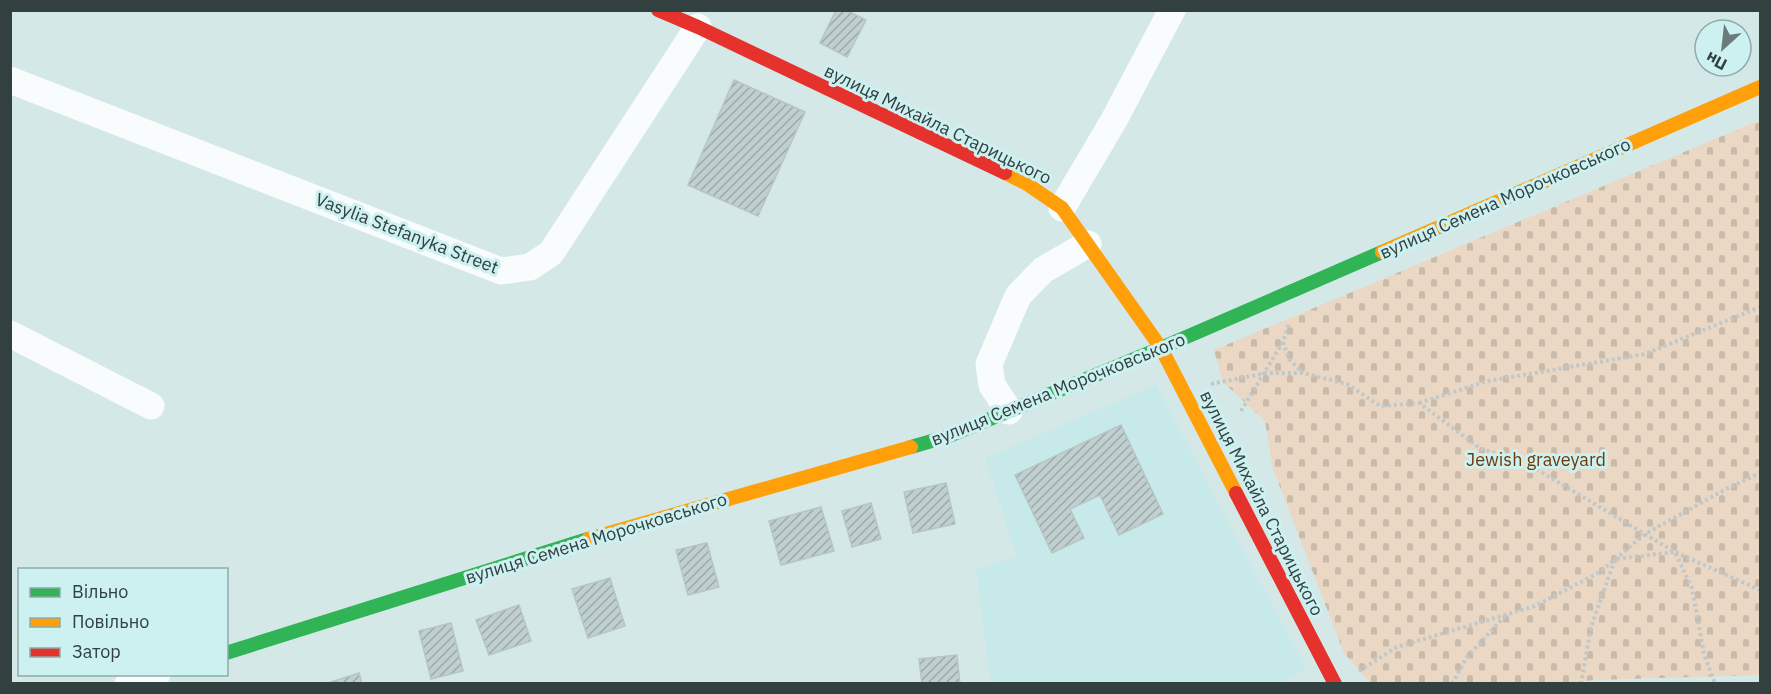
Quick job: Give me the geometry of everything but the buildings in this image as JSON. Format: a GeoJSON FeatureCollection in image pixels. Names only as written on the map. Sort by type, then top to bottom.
{"type":"FeatureCollection","features":[{"type":"Feature","properties":{"kind":"street","name":"вулиця Михайла Старицького"},"geometry":{"type":"LineString","coordinates":[[658,10],[1027,184],[1062,208],[1161,348],[1335,684]]}},
{"type":"Feature","properties":{"kind":"street"},"geometry":{"type":"LineString","coordinates":[[1062,208],[1114,120],[1172,10]]}},
{"type":"Feature","properties":{"kind":"street","name":"Vasylia Stefanyka Street"},"geometry":{"type":"LineString","coordinates":[[10,80],[501,271],[530,267],[550,253],[698,27]]}},
{"type":"Feature","properties":{"kind":"street","name":"вулиця Семена Морочковського"},"geometry":{"type":"LineString","coordinates":[[228,652],[620,529],[948,436],[1161,348],[1761,87]]}},
{"type":"Feature","properties":{"kind":"street"},"geometry":{"type":"LineString","coordinates":[[1009,411],[992,385],[989,364],[1018,296],[1043,270],[1088,244]]}},
{"type":"Feature","properties":{"kind":"street"},"geometry":{"type":"LineString","coordinates":[[10,334],[151,406]]}},
{"type":"Feature","properties":{"kind":"street"},"geometry":{"type":"LineString","coordinates":[[128,684],[154,676]]}},
{"type":"Feature","properties":{"kind":"path"},"geometry":{"type":"LineString","coordinates":[[1207,385],[1266,373],[1303,373],[1347,384],[1380,406],[1419,403],[1488,381],[1645,354],[1761,307]]}},
{"type":"Feature","properties":{"kind":"path"},"geometry":{"type":"LineString","coordinates":[[1241,411],[1283,342],[1290,320]]}},
{"type":"Feature","properties":{"kind":"path"},"geometry":{"type":"LineString","coordinates":[[1283,342],[1289,359],[1303,373]]}},
{"type":"Feature","properties":{"kind":"path"},"geometry":{"type":"LineString","coordinates":[[1419,403],[1481,448],[1521,460],[1675,552],[1761,590]]}},
{"type":"Feature","properties":{"kind":"path"},"geometry":{"type":"LineString","coordinates":[[1349,677],[1397,647],[1535,606],[1600,572],[1645,534],[1728,488],[1761,473]]}},
{"type":"Feature","properties":{"kind":"path"},"geometry":{"type":"LineString","coordinates":[[1615,559],[1675,552]]}},
{"type":"Feature","properties":{"kind":"path"},"geometry":{"type":"LineString","coordinates":[[1675,552],[1692,588],[1704,654],[1715,684]]}},
{"type":"Feature","properties":{"kind":"path"},"geometry":{"type":"LineString","coordinates":[[1581,684],[1591,627],[1615,559]]}},
{"type":"Feature","properties":{"kind":"path"},"geometry":{"type":"LineString","coordinates":[[1452,684],[1467,657],[1507,615]]}},
{"type":"Feature","properties":{"kind":"shaded area"},"geometry":{"type":"Polygon","coordinates":[[[1156,385],[1306,669],[1278,684],[990,683],[976,569],[1017,557],[985,458],[1156,385]]]}},
{"type":"Feature","properties":{"kind":"green space","name":"Jewish graveyard"},"geometry":{"type":"Polygon","coordinates":[[[1760,120],[1760,675],[1595,680],[1556,684],[1370,683],[1344,653],[1273,469],[1265,421],[1223,382],[1214,350],[1760,120]]]}},
{"type":"Feature","properties":{"kind":"traffic: fast"},"geometry":{"type":"LineString","coordinates":[[911,447],[949,436],[1161,348],[1382,252]]}},
{"type":"Feature","properties":{"kind":"traffic: fast"},"geometry":{"type":"LineString","coordinates":[[228,652],[588,539]]}},
{"type":"Feature","properties":{"kind":"traffic: slow"},"geometry":{"type":"LineString","coordinates":[[1382,252],[1760,87]]}},
{"type":"Feature","properties":{"kind":"traffic: slow"},"geometry":{"type":"LineString","coordinates":[[1005,173],[1027,184],[1062,208],[1161,348],[1236,493]]}},
{"type":"Feature","properties":{"kind":"traffic: slow"},"geometry":{"type":"LineString","coordinates":[[588,539],[911,447]]}},
{"type":"Feature","properties":{"kind":"traffic: jam"},"geometry":{"type":"LineString","coordinates":[[658,10],[1005,173]]}},
{"type":"Feature","properties":{"kind":"traffic: jam"},"geometry":{"type":"LineString","coordinates":[[1236,493],[1335,684]]}}]}
